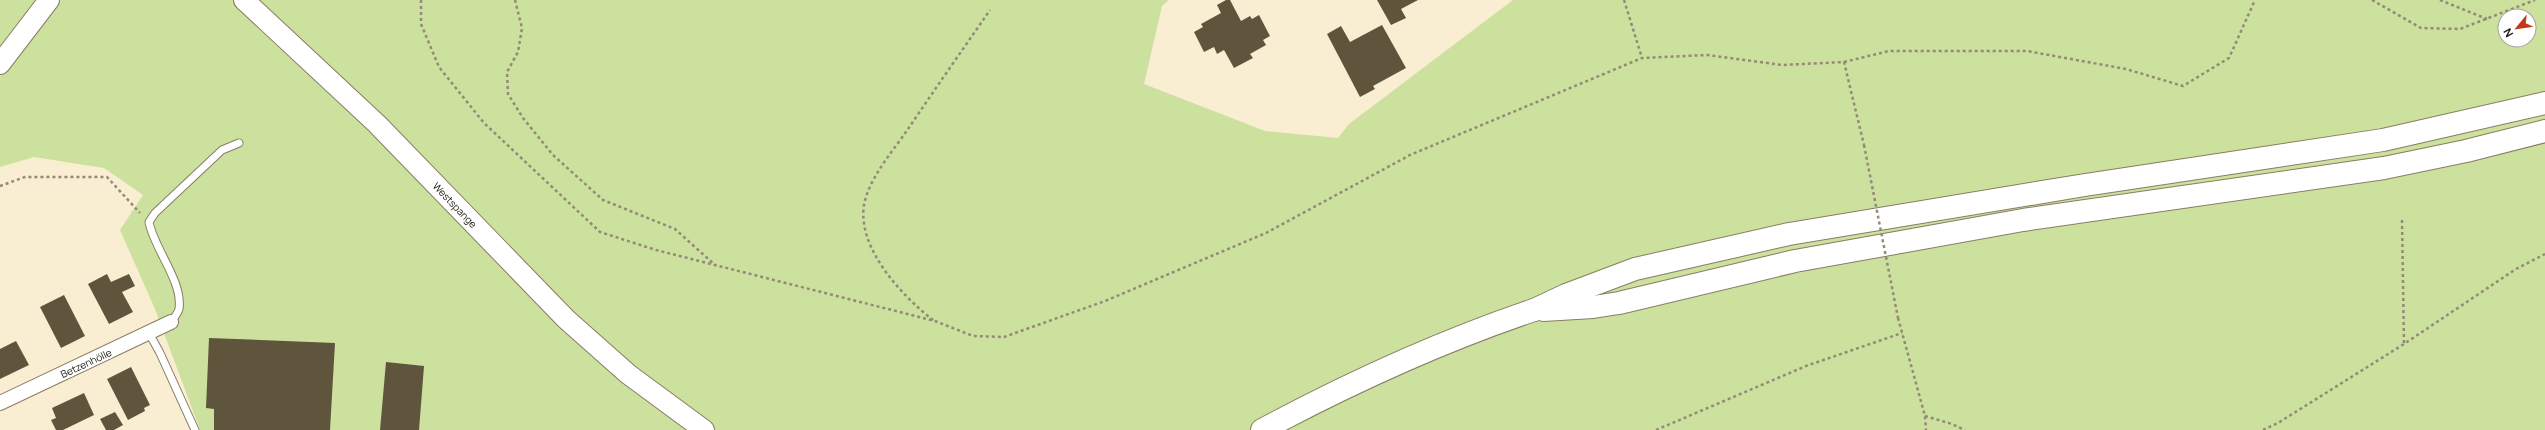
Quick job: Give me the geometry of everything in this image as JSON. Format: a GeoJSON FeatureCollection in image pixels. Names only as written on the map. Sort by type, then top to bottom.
{"type":"FeatureCollection","features":[{"type":"Feature","properties":{"kind":"main road"},"geometry":{"type":"LineString","coordinates":[[0,64],[49,0]]}},
{"type":"Feature","properties":{"kind":"main road","name":"Westspange"},"geometry":{"type":"LineString","coordinates":[[244,0],[377,124],[566,319],[628,374],[704,430]]}},
{"type":"Feature","properties":{"kind":"main road"},"geometry":{"type":"LineString","coordinates":[[1262,430],[1404,359],[1465,334],[1534,310],[1566,295],[1635,269],[1789,234],[2085,185],[2383,140],[2545,102]]}},
{"type":"Feature","properties":{"kind":"main road"},"geometry":{"type":"LineString","coordinates":[[1534,310],[1593,307],[1795,261],[2023,220],[2384,168],[2466,151],[2545,131]]}},
{"type":"Feature","properties":{"kind":"street","name":"Betzenhölle"},"geometry":{"type":"LineString","coordinates":[[0,403],[171,322]]}},
{"type":"Feature","properties":{"kind":"lane"},"geometry":{"type":"LineString","coordinates":[[171,322],[178,310],[179,299],[170,271],[150,232],[149,222],[154,213],[222,150],[239,143]]}},
{"type":"Feature","properties":{"kind":"lane"},"geometry":{"type":"LineString","coordinates":[[149,333],[160,353],[195,430]]}},
{"type":"Feature","properties":{"kind":"path"},"geometry":{"type":"LineString","coordinates":[[421,0],[421,24],[439,67],[484,123],[600,232],[656,250],[934,321],[973,336],[1004,337],[1105,301],[1266,233],[1410,155],[1642,58],[1707,55],[1782,65],[1844,62],[1889,51],[2027,51],[2126,69],[2183,86],[2230,58],[2255,0]]}},
{"type":"Feature","properties":{"kind":"path"},"geometry":{"type":"LineString","coordinates":[[515,0],[522,28],[518,52],[507,72],[508,94],[523,118],[553,155],[603,200],[675,229],[716,265]]}},
{"type":"Feature","properties":{"kind":"path"},"geometry":{"type":"LineString","coordinates":[[1624,0],[1642,58]]}},
{"type":"Feature","properties":{"kind":"path"},"geometry":{"type":"LineString","coordinates":[[2372,0],[2421,28],[2460,29],[2535,0]]}},
{"type":"Feature","properties":{"kind":"path"},"geometry":{"type":"LineString","coordinates":[[2440,0],[2488,19]]}},
{"type":"Feature","properties":{"kind":"path"},"geometry":{"type":"LineString","coordinates":[[934,321],[909,301],[880,265],[866,227],[864,205],[870,187],[891,154],[990,10]]}},
{"type":"Feature","properties":{"kind":"path"},"geometry":{"type":"LineString","coordinates":[[1844,62],[1864,145],[1898,318],[1925,416],[1926,430]]}},
{"type":"Feature","properties":{"kind":"path"},"geometry":{"type":"LineString","coordinates":[[0,186],[26,177],[107,177],[149,222]]}},
{"type":"Feature","properties":{"kind":"path"},"geometry":{"type":"LineString","coordinates":[[2402,220],[2404,344]]}},
{"type":"Feature","properties":{"kind":"path"},"geometry":{"type":"LineString","coordinates":[[2263,430],[2278,423],[2404,344],[2516,269],[2545,254]]}},
{"type":"Feature","properties":{"kind":"path"},"geometry":{"type":"LineString","coordinates":[[1656,430],[1806,366],[1902,333]]}},
{"type":"Feature","properties":{"kind":"path"},"geometry":{"type":"LineString","coordinates":[[1925,416],[1952,424],[1965,430]]}},
{"type":"Feature","properties":{"kind":"green space"},"geometry":{"type":"Polygon","coordinates":[[[0,0],[1169,0],[1162,6],[1144,84],[1265,131],[1338,138],[1349,124],[1513,0],[2545,0],[2545,430],[200,430],[155,309],[120,230],[143,195],[104,168],[34,157],[0,167],[0,0]]]}},
{"type":"Feature","properties":{"kind":"building"},"geometry":{"type":"Polygon","coordinates":[[[1226,0],[1230,0],[1241,21],[1250,16],[1252,19],[1259,15],[1270,36],[1263,40],[1266,45],[1250,54],[1253,58],[1234,68],[1224,50],[1217,54],[1214,47],[1204,52],[1194,32],[1203,27],[1201,24],[1221,13],[1217,5],[1226,0]]]}},
{"type":"Feature","properties":{"kind":"building"},"geometry":{"type":"Polygon","coordinates":[[[1377,0],[1418,0],[1401,9],[1406,18],[1391,25],[1377,0]]]}},
{"type":"Feature","properties":{"kind":"building"},"geometry":{"type":"Polygon","coordinates":[[[1382,25],[1406,68],[1373,86],[1375,89],[1360,97],[1327,34],[1341,26],[1350,42],[1382,25]]]}},
{"type":"Feature","properties":{"kind":"building"},"geometry":{"type":"Polygon","coordinates":[[[107,274],[111,282],[129,274],[135,286],[122,292],[133,312],[109,324],[88,284],[107,274]]]}},
{"type":"Feature","properties":{"kind":"building"},"geometry":{"type":"Polygon","coordinates":[[[64,295],[85,336],[61,348],[40,307],[64,295]]]}},
{"type":"Feature","properties":{"kind":"building"},"geometry":{"type":"Polygon","coordinates":[[[209,338],[335,343],[330,430],[214,430],[214,409],[206,408],[209,338]]]}},
{"type":"Feature","properties":{"kind":"building"},"geometry":{"type":"Polygon","coordinates":[[[16,341],[29,365],[0,379],[0,349],[16,341]]]}},
{"type":"Feature","properties":{"kind":"building"},"geometry":{"type":"Polygon","coordinates":[[[386,362],[424,366],[419,430],[380,430],[386,362]]]}},
{"type":"Feature","properties":{"kind":"building"},"geometry":{"type":"Polygon","coordinates":[[[131,367],[150,405],[144,408],[145,411],[128,420],[107,379],[131,367]]]}},
{"type":"Feature","properties":{"kind":"building"},"geometry":{"type":"Polygon","coordinates":[[[84,393],[94,415],[63,430],[56,430],[51,420],[56,418],[52,408],[84,393]]]}},
{"type":"Feature","properties":{"kind":"building"},"geometry":{"type":"Polygon","coordinates":[[[115,412],[123,425],[114,430],[106,430],[100,419],[115,412]]]}}]}
